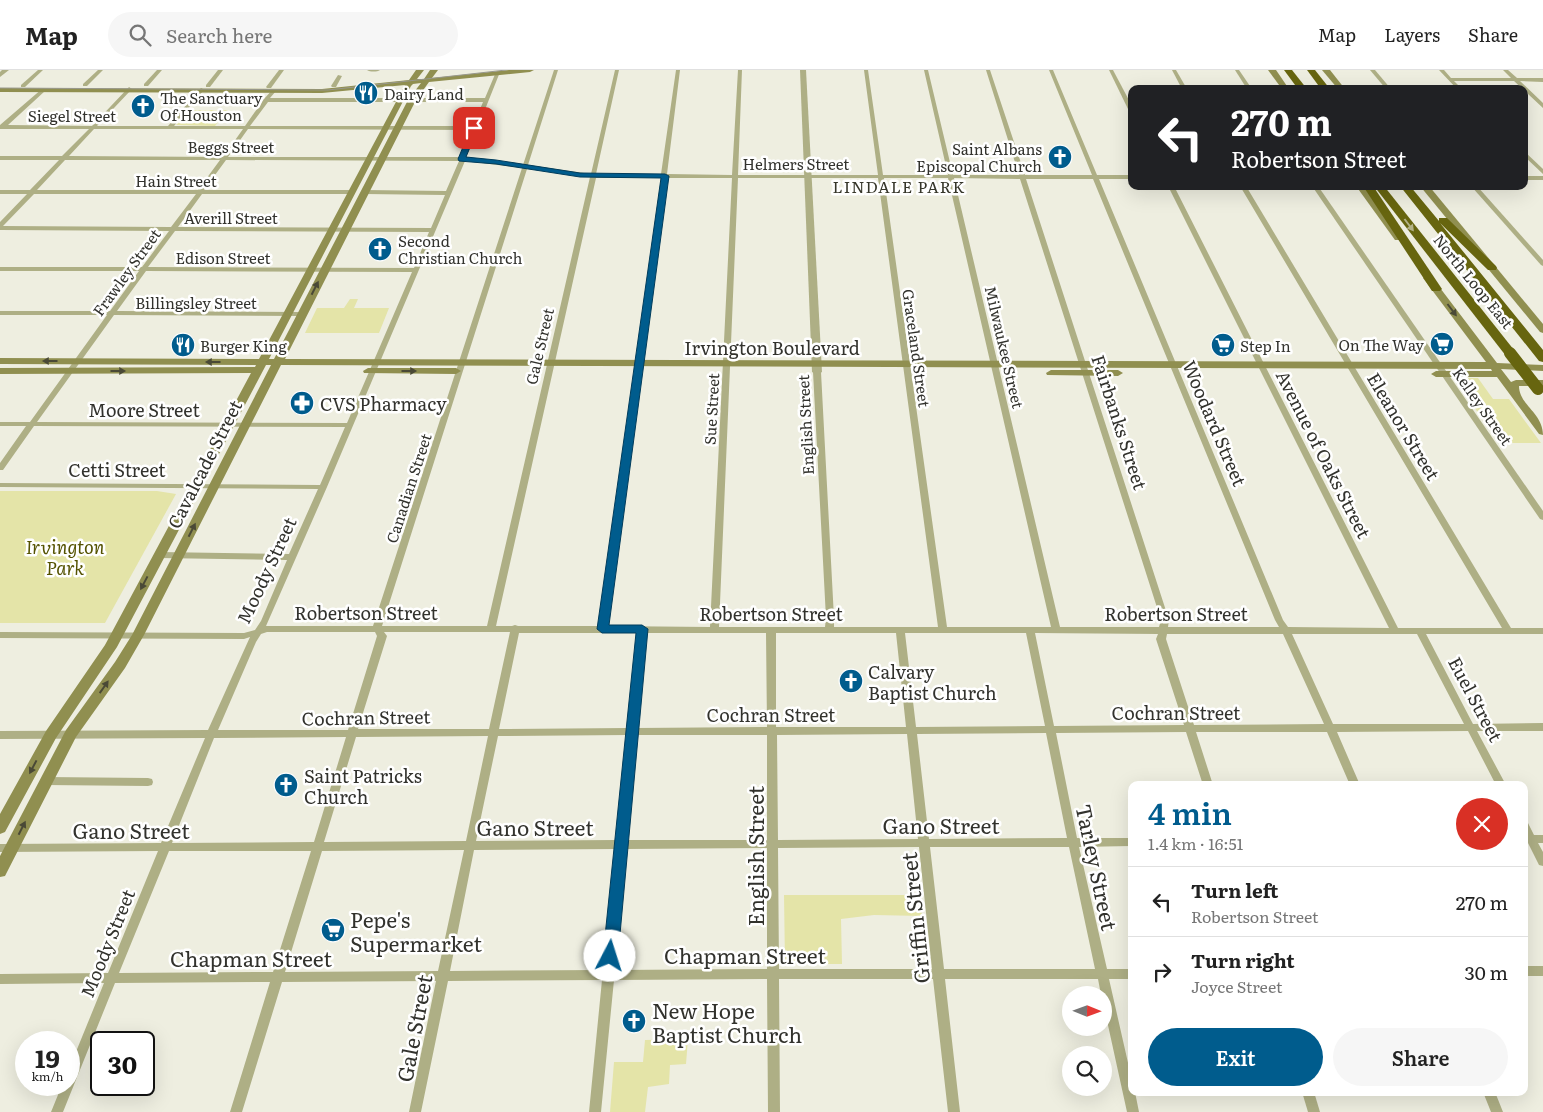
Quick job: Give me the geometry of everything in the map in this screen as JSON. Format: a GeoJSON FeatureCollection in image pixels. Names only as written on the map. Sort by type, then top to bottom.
{"type":"FeatureCollection","features":[{"type":"Feature","properties":{"kind":"highway"},"geometry":{"type":"LineString","coordinates":[[1288,70],[1300,85]]}},
{"type":"Feature","properties":{"kind":"highway"},"geometry":{"type":"LineString","coordinates":[[1311,70],[1323,85]]}},
{"type":"Feature","properties":{"kind":"highway"},"geometry":{"type":"LineString","coordinates":[[1371,190],[1436,289]]}},
{"type":"Feature","properties":{"kind":"highway","name":"North Loop East"},"geometry":{"type":"LineString","coordinates":[[1383,190],[1434,258],[1541,389]]}},
{"type":"Feature","properties":{"kind":"highway","name":"North Loop East"},"geometry":{"type":"LineString","coordinates":[[1408,190],[1542,356]]}},
{"type":"Feature","properties":{"kind":"highway"},"geometry":{"type":"LineString","coordinates":[[1415,190],[1492,268]]}},
{"type":"Feature","properties":{"kind":"main road"},"geometry":{"type":"LineString","coordinates":[[0,90],[204,88],[343,90],[412,80],[427,73],[468,70]]}},
{"type":"Feature","properties":{"kind":"main road"},"geometry":{"type":"LineString","coordinates":[[427,73],[530,70]]}},
{"type":"Feature","properties":{"kind":"main road"},"geometry":{"type":"LineString","coordinates":[[1272,70],[1283,85]]}},
{"type":"Feature","properties":{"kind":"main road"},"geometry":{"type":"LineString","coordinates":[[1326,70],[1339,85]]}},
{"type":"Feature","properties":{"kind":"main road","name":"Cavalcade Street"},"geometry":{"type":"LineString","coordinates":[[0,828],[51,735],[117,635],[371,159],[400,100],[412,80],[427,73]]}},
{"type":"Feature","properties":{"kind":"main road","name":"Cavalcade Street"},"geometry":{"type":"LineString","coordinates":[[0,871],[6,848],[46,781],[71,734],[120,666],[138,635],[274,366],[427,73]]}},
{"type":"Feature","properties":{"kind":"main road"},"geometry":{"type":"LineString","coordinates":[[271,89],[412,80]]}},
{"type":"Feature","properties":{"kind":"main road"},"geometry":{"type":"LineString","coordinates":[[0,85],[146,85],[204,88]]}},
{"type":"Feature","properties":{"kind":"main road"},"geometry":{"type":"LineString","coordinates":[[1363,190],[1543,432]]}},
{"type":"Feature","properties":{"kind":"main road"},"geometry":{"type":"LineString","coordinates":[[1427,190],[1543,330]]}},
{"type":"Feature","properties":{"kind":"main road"},"geometry":{"type":"LineString","coordinates":[[1482,350],[1490,355],[1503,358],[1542,356]]}},
{"type":"Feature","properties":{"kind":"main road","name":"Irvington Boulevard"},"geometry":{"type":"LineString","coordinates":[[0,361],[180,362],[260,366],[461,367],[1441,370],[1543,368]]}},
{"type":"Feature","properties":{"kind":"main road"},"geometry":{"type":"LineString","coordinates":[[173,371],[180,362]]}},
{"type":"Feature","properties":{"kind":"main road","name":"Irvington Boulevard"},"geometry":{"type":"LineString","coordinates":[[0,371],[173,371],[260,366]]}},
{"type":"Feature","properties":{"kind":"main road","name":"Irvington Boulevard"},"geometry":{"type":"LineString","coordinates":[[1497,370],[1543,376]]}},
{"type":"Feature","properties":{"kind":"main road"},"geometry":{"type":"LineString","coordinates":[[1514,393],[1516,383],[1541,389]]}},
{"type":"Feature","properties":{"kind":"street"},"geometry":{"type":"LineString","coordinates":[[0,75],[6,70]]}},
{"type":"Feature","properties":{"kind":"street"},"geometry":{"type":"LineString","coordinates":[[23,86],[41,70]]}},
{"type":"Feature","properties":{"kind":"street"},"geometry":{"type":"LineString","coordinates":[[85,85],[101,70]]}},
{"type":"Feature","properties":{"kind":"street"},"geometry":{"type":"LineString","coordinates":[[146,85],[160,70]]}},
{"type":"Feature","properties":{"kind":"street"},"geometry":{"type":"LineString","coordinates":[[169,128],[221,70]]}},
{"type":"Feature","properties":{"kind":"street","name":"Frawley Street"},"geometry":{"type":"LineString","coordinates":[[0,468],[266,100],[282,70]]}},
{"type":"Feature","properties":{"kind":"street"},"geometry":{"type":"LineString","coordinates":[[369,70],[378,70]]}},
{"type":"Feature","properties":{"kind":"street","name":"Canadian Street"},"geometry":{"type":"LineString","coordinates":[[353,732],[382,636],[377,629],[556,70]]}},
{"type":"Feature","properties":{"kind":"street","name":"Gale Street"},"geometry":{"type":"LineString","coordinates":[[491,628],[617,70]]}},
{"type":"Feature","properties":{"kind":"street"},"geometry":{"type":"LineString","coordinates":[[602,629],[678,70]]}},
{"type":"Feature","properties":{"kind":"street","name":"Sue Street"},"geometry":{"type":"LineString","coordinates":[[714,629],[740,70]]}},
{"type":"Feature","properties":{"kind":"street","name":"English Street"},"geometry":{"type":"LineString","coordinates":[[803,70],[830,618],[829,629]]}},
{"type":"Feature","properties":{"kind":"street","name":"Graceland Street"},"geometry":{"type":"LineString","coordinates":[[866,70],[879,176],[943,630]]}},
{"type":"Feature","properties":{"kind":"street","name":"Milwaukee Street"},"geometry":{"type":"LineString","coordinates":[[926,70],[1056,630]]}},
{"type":"Feature","properties":{"kind":"street","name":"Fairbanks Street"},"geometry":{"type":"LineString","coordinates":[[988,70],[1165,620],[1161,639],[1207,781]]}},
{"type":"Feature","properties":{"kind":"street","name":"Woodard Street"},"geometry":{"type":"LineString","coordinates":[[1051,70],[1279,620],[1291,639],[1353,781]]}},
{"type":"Feature","properties":{"kind":"street"},"geometry":{"type":"LineString","coordinates":[[1112,70],[1128,103]]}},
{"type":"Feature","properties":{"kind":"street"},"geometry":{"type":"LineString","coordinates":[[1174,70],[1183,85]]}},
{"type":"Feature","properties":{"kind":"street"},"geometry":{"type":"LineString","coordinates":[[1238,70],[1247,85]]}},
{"type":"Feature","properties":{"kind":"street"},"geometry":{"type":"LineString","coordinates":[[1372,70],[1385,85]]}},
{"type":"Feature","properties":{"kind":"street"},"geometry":{"type":"LineString","coordinates":[[1442,70],[1456,85]]}},
{"type":"Feature","properties":{"kind":"street"},"geometry":{"type":"LineString","coordinates":[[1505,70],[1520,85]]}},
{"type":"Feature","properties":{"kind":"street","name":"Moody Street"},"geometry":{"type":"LineString","coordinates":[[80,1055],[210,734],[252,641],[265,621],[376,366],[498,72]]}},
{"type":"Feature","properties":{"kind":"street"},"geometry":{"type":"LineString","coordinates":[[334,86],[340,76]]}},
{"type":"Feature","properties":{"kind":"street"},"geometry":{"type":"LineString","coordinates":[[1450,79],[1543,80]]}},
{"type":"Feature","properties":{"kind":"street"},"geometry":{"type":"LineString","coordinates":[[0,227],[129,89]]}},
{"type":"Feature","properties":{"kind":"street"},"geometry":{"type":"LineString","coordinates":[[2,127],[43,90]]}},
{"type":"Feature","properties":{"kind":"street"},"geometry":{"type":"LineString","coordinates":[[1528,92],[1543,106]]}},
{"type":"Feature","properties":{"kind":"street"},"geometry":{"type":"LineString","coordinates":[[266,100],[486,100]]}},
{"type":"Feature","properties":{"kind":"street","name":"Siegel Street"},"geometry":{"type":"LineString","coordinates":[[2,127],[474,128]]}},
{"type":"Feature","properties":{"kind":"street"},"geometry":{"type":"LineString","coordinates":[[1528,157],[1543,172]]}},
{"type":"Feature","properties":{"kind":"street","name":"Beggs Street"},"geometry":{"type":"LineString","coordinates":[[0,158],[462,159]]}},
{"type":"Feature","properties":{"kind":"street","name":"Helmers Street"},"geometry":{"type":"LineString","coordinates":[[462,159],[593,176],[1128,177]]}},
{"type":"Feature","properties":{"kind":"street"},"geometry":{"type":"LineString","coordinates":[[1528,178],[1543,178]]}},
{"type":"Feature","properties":{"kind":"street","name":"Avenue of Oaks Street"},"geometry":{"type":"LineString","coordinates":[[1173,190],[1395,630]]}},
{"type":"Feature","properties":{"kind":"street","name":"Eleanor Street"},"geometry":{"type":"LineString","coordinates":[[1245,190],[1508,630]]}},
{"type":"Feature","properties":{"kind":"street","name":"Kelley Street"},"geometry":{"type":"LineString","coordinates":[[1319,190],[1543,517]]}},
{"type":"Feature","properties":{"kind":"street"},"geometry":{"type":"LineString","coordinates":[[1478,190],[1543,264]]}},
{"type":"Feature","properties":{"kind":"street","name":"Hain Street"},"geometry":{"type":"LineString","coordinates":[[0,192],[352,192]]}},
{"type":"Feature","properties":{"kind":"street"},"geometry":{"type":"LineString","coordinates":[[365,192],[448,192]]}},
{"type":"Feature","properties":{"kind":"street","name":"Averill Street"},"geometry":{"type":"LineString","coordinates":[[0,227],[432,230]]}},
{"type":"Feature","properties":{"kind":"street","name":"Edison Street"},"geometry":{"type":"LineString","coordinates":[[0,269],[416,270]]}},
{"type":"Feature","properties":{"kind":"street","name":"Billingsley Street"},"geometry":{"type":"LineString","coordinates":[[0,313],[301,314]]}},
{"type":"Feature","properties":{"kind":"street","name":"Moore Street"},"geometry":{"type":"LineString","coordinates":[[0,424],[349,425]]}},
{"type":"Feature","properties":{"kind":"street","name":"Cetti Street"},"geometry":{"type":"LineString","coordinates":[[0,485],[323,487]]}},
{"type":"Feature","properties":{"kind":"street"},"geometry":{"type":"LineString","coordinates":[[159,555],[292,557]]}},
{"type":"Feature","properties":{"kind":"street","name":"Robertson Street"},"geometry":{"type":"LineString","coordinates":[[0,635],[244,636],[267,629],[491,628],[1543,631]]}},
{"type":"Feature","properties":{"kind":"street","name":"Gale Street"},"geometry":{"type":"LineString","coordinates":[[416,1112],[515,628]]}},
{"type":"Feature","properties":{"kind":"street"},"geometry":{"type":"LineString","coordinates":[[595,1112],[642,629]]}},
{"type":"Feature","properties":{"kind":"street","name":"English Street"},"geometry":{"type":"LineString","coordinates":[[771,630],[774,1112]]}},
{"type":"Feature","properties":{"kind":"street","name":"Griffin Street"},"geometry":{"type":"LineString","coordinates":[[900,630],[954,1112]]}},
{"type":"Feature","properties":{"kind":"street","name":"Tarley Street"},"geometry":{"type":"LineString","coordinates":[[1030,630],[1128,1090]]}},
{"type":"Feature","properties":{"kind":"street","name":"Euel Street"},"geometry":{"type":"LineString","coordinates":[[1419,630],[1499,781]]}},
{"type":"Feature","properties":{"kind":"street","name":"Cochran Street"},"geometry":{"type":"LineString","coordinates":[[0,735],[1543,727]]}},
{"type":"Feature","properties":{"kind":"street"},"geometry":{"type":"LineString","coordinates":[[236,1112],[353,732]]}},
{"type":"Feature","properties":{"kind":"street"},"geometry":{"type":"LineString","coordinates":[[46,781],[148,782]]}},
{"type":"Feature","properties":{"kind":"street"},"geometry":{"type":"LineString","coordinates":[[1528,839],[1543,839]]}},
{"type":"Feature","properties":{"kind":"street"},"geometry":{"type":"LineString","coordinates":[[1528,840],[1543,862]]}},
{"type":"Feature","properties":{"kind":"street","name":"Gano Street"},"geometry":{"type":"LineString","coordinates":[[6,848],[1128,842]]}},
{"type":"Feature","properties":{"kind":"street"},"geometry":{"type":"LineString","coordinates":[[1528,971],[1543,971]]}},
{"type":"Feature","properties":{"kind":"street","name":"Chapman Street"},"geometry":{"type":"LineString","coordinates":[[0,979],[773,974],[1128,974]]}},
{"type":"Feature","properties":{"kind":"street","name":"Moody Street"},"geometry":{"type":"LineString","coordinates":[[57,1112],[63,1096]]}},
{"type":"Feature","properties":{"kind":"street","name":"Tarley Street"},"geometry":{"type":"LineString","coordinates":[[1129,1096],[1133,1112]]}},
{"type":"Feature","properties":{"kind":"street"},"geometry":{"type":"LineString","coordinates":[[1309,1096],[1314,1112]]}},
{"type":"Feature","properties":{"kind":"street"},"geometry":{"type":"LineString","coordinates":[[1491,1096],[1497,1112]]}},
{"type":"Feature","properties":{"kind":"green space"},"geometry":{"type":"Polygon","coordinates":[[[191,110],[228,110],[215,126],[176,125],[191,110]]]}},
{"type":"Feature","properties":{"kind":"green space"},"geometry":{"type":"Polygon","coordinates":[[[350,299],[358,299],[354,308],[389,308],[379,333],[305,333],[317,308],[344,308],[350,299]]]}},
{"type":"Feature","properties":{"kind":"green space"},"geometry":{"type":"Polygon","coordinates":[[[1454,378],[1478,378],[1493,399],[1509,399],[1541,443],[1499,443],[1454,378]]]}},
{"type":"Feature","properties":{"kind":"green space","name":"Irvington Park"},"geometry":{"type":"Polygon","coordinates":[[[0,491],[157,491],[176,494],[105,623],[0,623],[0,491]]]}},
{"type":"Feature","properties":{"kind":"green space"},"geometry":{"type":"Polygon","coordinates":[[[784,895],[919,895],[922,916],[874,915],[841,919],[842,964],[785,964],[784,895]]]}},
{"type":"Feature","properties":{"kind":"green space"},"geometry":{"type":"Polygon","coordinates":[[[688,1039],[686,1064],[670,1065],[669,1084],[648,1087],[645,1112],[610,1112],[614,1062],[643,1062],[645,1040],[688,1039]]]}},
{"type":"Feature","properties":{"kind":"tram line"},"geometry":{"type":"LineString","coordinates":[[0,88],[328,90],[506,70]]}},
{"type":"Feature","properties":{"kind":"place","name":"Dairy Land"},"geometry":{"type":"Point","coordinates":[366,93]}},
{"type":"Feature","properties":{"kind":"place","name":"The Sanctuary Of Houston"},"geometry":{"type":"Point","coordinates":[143,106]}},
{"type":"Feature","properties":{"kind":"place","name":"Saint Albans Episcopal Church"},"geometry":{"type":"Point","coordinates":[1060,157]}},
{"type":"Feature","properties":{"kind":"place","name":"Second Christian Church"},"geometry":{"type":"Point","coordinates":[380,249]}},
{"type":"Feature","properties":{"kind":"place","name":"On The Way"},"geometry":{"type":"Point","coordinates":[1442,344]}},
{"type":"Feature","properties":{"kind":"place","name":"Burger King"},"geometry":{"type":"Point","coordinates":[183,345]}},
{"type":"Feature","properties":{"kind":"place","name":"Step In"},"geometry":{"type":"Point","coordinates":[1223,345]}},
{"type":"Feature","properties":{"kind":"place","name":"CVS Pharmacy"},"geometry":{"type":"Point","coordinates":[302,403]}},
{"type":"Feature","properties":{"kind":"place","name":"Calvary Baptist Church"},"geometry":{"type":"Point","coordinates":[851,681]}},
{"type":"Feature","properties":{"kind":"place","name":"Saint Patricks Church"},"geometry":{"type":"Point","coordinates":[286,785]}},
{"type":"Feature","properties":{"kind":"place","name":"Pepe's Supermarket"},"geometry":{"type":"Point","coordinates":[333,930]}},
{"type":"Feature","properties":{"kind":"place","name":"New Hope Baptist Church"},"geometry":{"type":"Point","coordinates":[634,1021]}},
{"type":"Feature","properties":{"kind":"district","name":"LINDALE PARK"},"geometry":{"type":"Point","coordinates":[899,186]}},
{"type":"Feature","properties":{"kind":"route"},"geometry":{"type":"LineString","coordinates":[[474,128],[462,159],[496,162],[580,175],[665,176],[602,629],[642,629],[610,956]]}}]}
